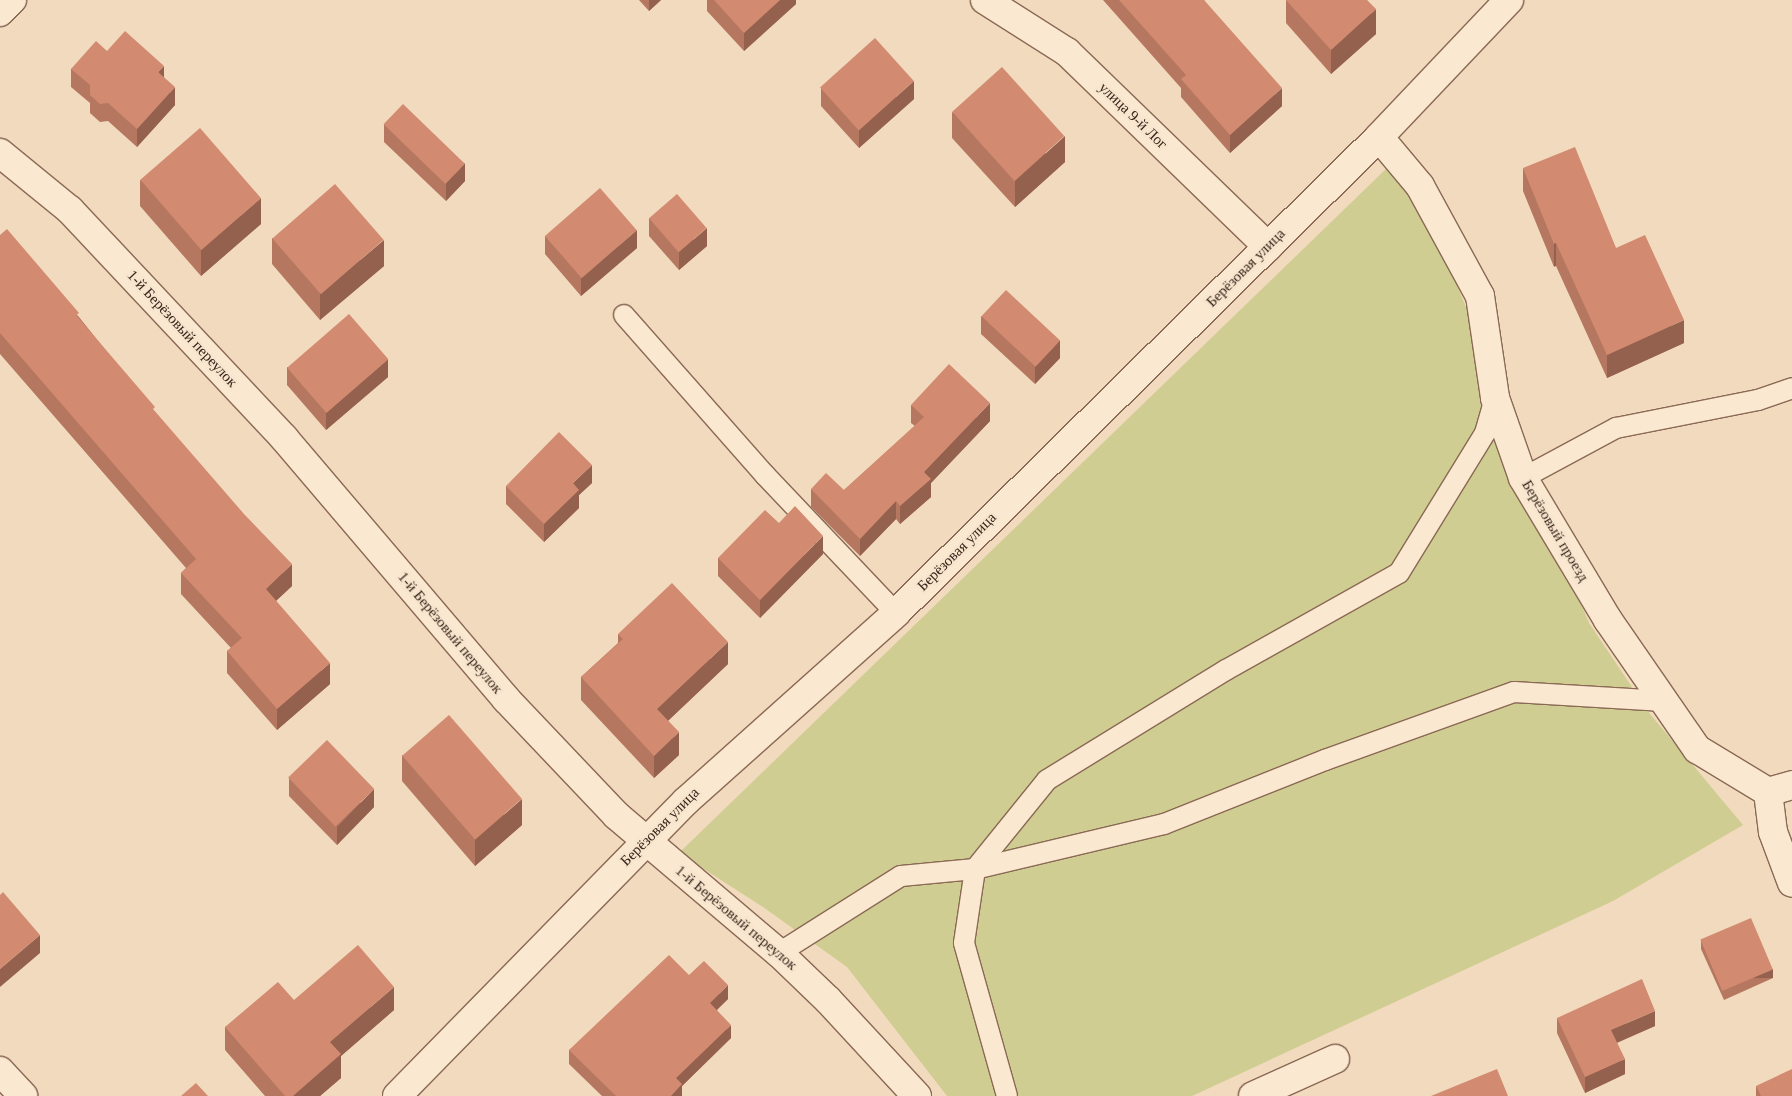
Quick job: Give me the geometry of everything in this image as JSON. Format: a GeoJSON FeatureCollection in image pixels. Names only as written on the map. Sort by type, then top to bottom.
{"type":"FeatureCollection","features":[{"type":"Feature","properties":{"kind":"street"},"geometry":{"type":"LineString","coordinates":[[0,12],[12,0]]}},
{"type":"Feature","properties":{"kind":"street","name":"улица 9-й Лог"},"geometry":{"type":"LineString","coordinates":[[985,0],[1067,52],[1268,247]]}},
{"type":"Feature","properties":{"kind":"street","name":"Берёзовая улица"},"geometry":{"type":"LineString","coordinates":[[397,1096],[686,800],[896,613],[1379,137],[1509,0]]}},
{"type":"Feature","properties":{"kind":"street","name":"Берёзовый проезд"},"geometry":{"type":"LineString","coordinates":[[1379,137],[1420,186],[1480,296],[1495,398],[1523,478],[1608,620],[1697,749],[1780,788],[1773,832],[1792,883]]}},
{"type":"Feature","properties":{"kind":"street","name":"1-й Берёзовый переулок"},"geometry":{"type":"LineString","coordinates":[[0,153],[70,210],[277,431],[506,699],[616,815],[645,842],[779,953],[828,1000],[917,1096]]}},
{"type":"Feature","properties":{"kind":"street"},"geometry":{"type":"LineString","coordinates":[[1253,1096],[1335,1059]]}},
{"type":"Feature","properties":{"kind":"street"},"geometry":{"type":"LineString","coordinates":[[0,1071],[23,1096]]}},
{"type":"Feature","properties":{"kind":"lane"},"geometry":{"type":"LineString","coordinates":[[624,315],[765,476],[896,613]]}},
{"type":"Feature","properties":{"kind":"lane"},"geometry":{"type":"LineString","coordinates":[[1523,478],[1616,428],[1758,400],[1792,388]]}},
{"type":"Feature","properties":{"kind":"lane"},"geometry":{"type":"LineString","coordinates":[[1007,1096],[964,943],[974,869],[1047,780],[1226,670],[1399,573],[1485,433],[1495,398]]}},
{"type":"Feature","properties":{"kind":"lane"},"geometry":{"type":"LineString","coordinates":[[779,953],[901,876],[974,869],[1164,824],[1325,760],[1514,692],[1664,701]]}},
{"type":"Feature","properties":{"kind":"shaded area"},"geometry":{"type":"Polygon","coordinates":[[[1387,168],[1417,188],[1470,317],[1544,514],[1589,623],[1650,714],[1743,825],[1613,901],[1192,1096],[947,1096],[847,967],[763,907],[679,853],[1387,168]]]}},
{"type":"Feature","properties":{"kind":"building"},"geometry":{"type":"Polygon","coordinates":[[[714,0],[780,0],[744,33],[714,0]]]}},
{"type":"Feature","properties":{"kind":"building"},"geometry":{"type":"Polygon","coordinates":[[[1119,0],[1204,0],[1282,88],[1230,135],[1181,79],[1186,75],[1119,0]]]}},
{"type":"Feature","properties":{"kind":"building"},"geometry":{"type":"Polygon","coordinates":[[[1286,0],[1367,0],[1376,9],[1331,50],[1286,0]]]}},
{"type":"Feature","properties":{"kind":"building"},"geometry":{"type":"Polygon","coordinates":[[[125,31],[164,66],[158,72],[175,87],[137,129],[108,103],[100,104],[90,95],[90,85],[71,69],[96,41],[107,51],[125,31]]]}},
{"type":"Feature","properties":{"kind":"building"},"geometry":{"type":"Polygon","coordinates":[[[875,38],[914,81],[859,131],[820,88],[875,38]]]}},
{"type":"Feature","properties":{"kind":"building"},"geometry":{"type":"Polygon","coordinates":[[[1002,67],[1064,136],[1014,181],[952,112],[1002,67]]]}},
{"type":"Feature","properties":{"kind":"building"},"geometry":{"type":"Polygon","coordinates":[[[403,104],[465,164],[445,184],[384,124],[403,104]]]}},
{"type":"Feature","properties":{"kind":"building"},"geometry":{"type":"Polygon","coordinates":[[[200,128],[261,198],[201,250],[140,180],[200,128]]]}},
{"type":"Feature","properties":{"kind":"building"},"geometry":{"type":"Polygon","coordinates":[[[1575,147],[1616,248],[1645,235],[1684,320],[1607,355],[1556,243],[1554,244],[1523,168],[1575,147]]]}},
{"type":"Feature","properties":{"kind":"building"},"geometry":{"type":"Polygon","coordinates":[[[335,184],[384,240],[321,294],[272,238],[335,184]]]}},
{"type":"Feature","properties":{"kind":"building"},"geometry":{"type":"Polygon","coordinates":[[[600,188],[637,230],[582,278],[545,236],[600,188]]]}},
{"type":"Feature","properties":{"kind":"building"},"geometry":{"type":"Polygon","coordinates":[[[677,194],[707,228],[679,252],[649,218],[677,194]]]}},
{"type":"Feature","properties":{"kind":"building"},"geometry":{"type":"Polygon","coordinates":[[[7,229],[79,313],[76,315],[155,407],[153,409],[244,514],[292,564],[266,589],[330,663],[277,709],[227,651],[242,638],[181,573],[196,559],[0,333],[0,235],[7,229]]]}},
{"type":"Feature","properties":{"kind":"building"},"geometry":{"type":"Polygon","coordinates":[[[1006,290],[1060,340],[1036,367],[981,316],[1006,290]]]}},
{"type":"Feature","properties":{"kind":"building"},"geometry":{"type":"Polygon","coordinates":[[[349,314],[388,359],[326,413],[287,368],[349,314]]]}},
{"type":"Feature","properties":{"kind":"building"},"geometry":{"type":"Polygon","coordinates":[[[949,364],[990,403],[924,472],[931,479],[900,506],[896,501],[860,539],[811,489],[826,473],[844,490],[924,417],[911,405],[949,364]]]}},
{"type":"Feature","properties":{"kind":"building"},"geometry":{"type":"Polygon","coordinates":[[[559,432],[592,465],[573,483],[579,490],[544,524],[506,486],[559,432]]]}},
{"type":"Feature","properties":{"kind":"building"},"geometry":{"type":"Polygon","coordinates":[[[795,506],[823,536],[760,600],[718,558],[765,510],[779,523],[795,506]]]}},
{"type":"Feature","properties":{"kind":"building"},"geometry":{"type":"Polygon","coordinates":[[[672,583],[728,642],[657,709],[679,732],[654,756],[581,677],[623,639],[618,634],[672,583]]]}},
{"type":"Feature","properties":{"kind":"building"},"geometry":{"type":"Polygon","coordinates":[[[449,715],[522,799],[475,839],[402,756],[449,715]]]}},
{"type":"Feature","properties":{"kind":"building"},"geometry":{"type":"Polygon","coordinates":[[[327,740],[374,789],[335,826],[288,778],[327,740]]]}},
{"type":"Feature","properties":{"kind":"building"},"geometry":{"type":"Polygon","coordinates":[[[3,892],[40,935],[0,969],[0,895],[3,892]]]}},
{"type":"Feature","properties":{"kind":"building"},"geometry":{"type":"Polygon","coordinates":[[[1751,918],[1773,970],[1722,991],[1700,939],[1751,918]]]}},
{"type":"Feature","properties":{"kind":"building"},"geometry":{"type":"Polygon","coordinates":[[[358,945],[394,987],[330,1042],[341,1054],[293,1096],[285,1096],[225,1027],[278,982],[294,1000],[358,945]]]}},
{"type":"Feature","properties":{"kind":"building"},"geometry":{"type":"Polygon","coordinates":[[[669,955],[689,975],[704,961],[728,985],[710,1003],[731,1025],[676,1078],[682,1084],[671,1096],[616,1096],[569,1050],[669,955]]]}},
{"type":"Feature","properties":{"kind":"building"},"geometry":{"type":"Polygon","coordinates":[[[1642,979],[1655,1011],[1611,1030],[1625,1059],[1585,1077],[1557,1018],[1642,979]]]}},
{"type":"Feature","properties":{"kind":"building"},"geometry":{"type":"Polygon","coordinates":[[[1497,1069],[1508,1096],[1431,1096],[1497,1069]]]}},
{"type":"Feature","properties":{"kind":"building"},"geometry":{"type":"Polygon","coordinates":[[[1792,1069],[1792,1096],[1761,1096],[1756,1086],[1792,1069]]]}},
{"type":"Feature","properties":{"kind":"building"},"geometry":{"type":"Polygon","coordinates":[[[196,1083],[208,1096],[181,1096],[196,1083]]]}}]}
